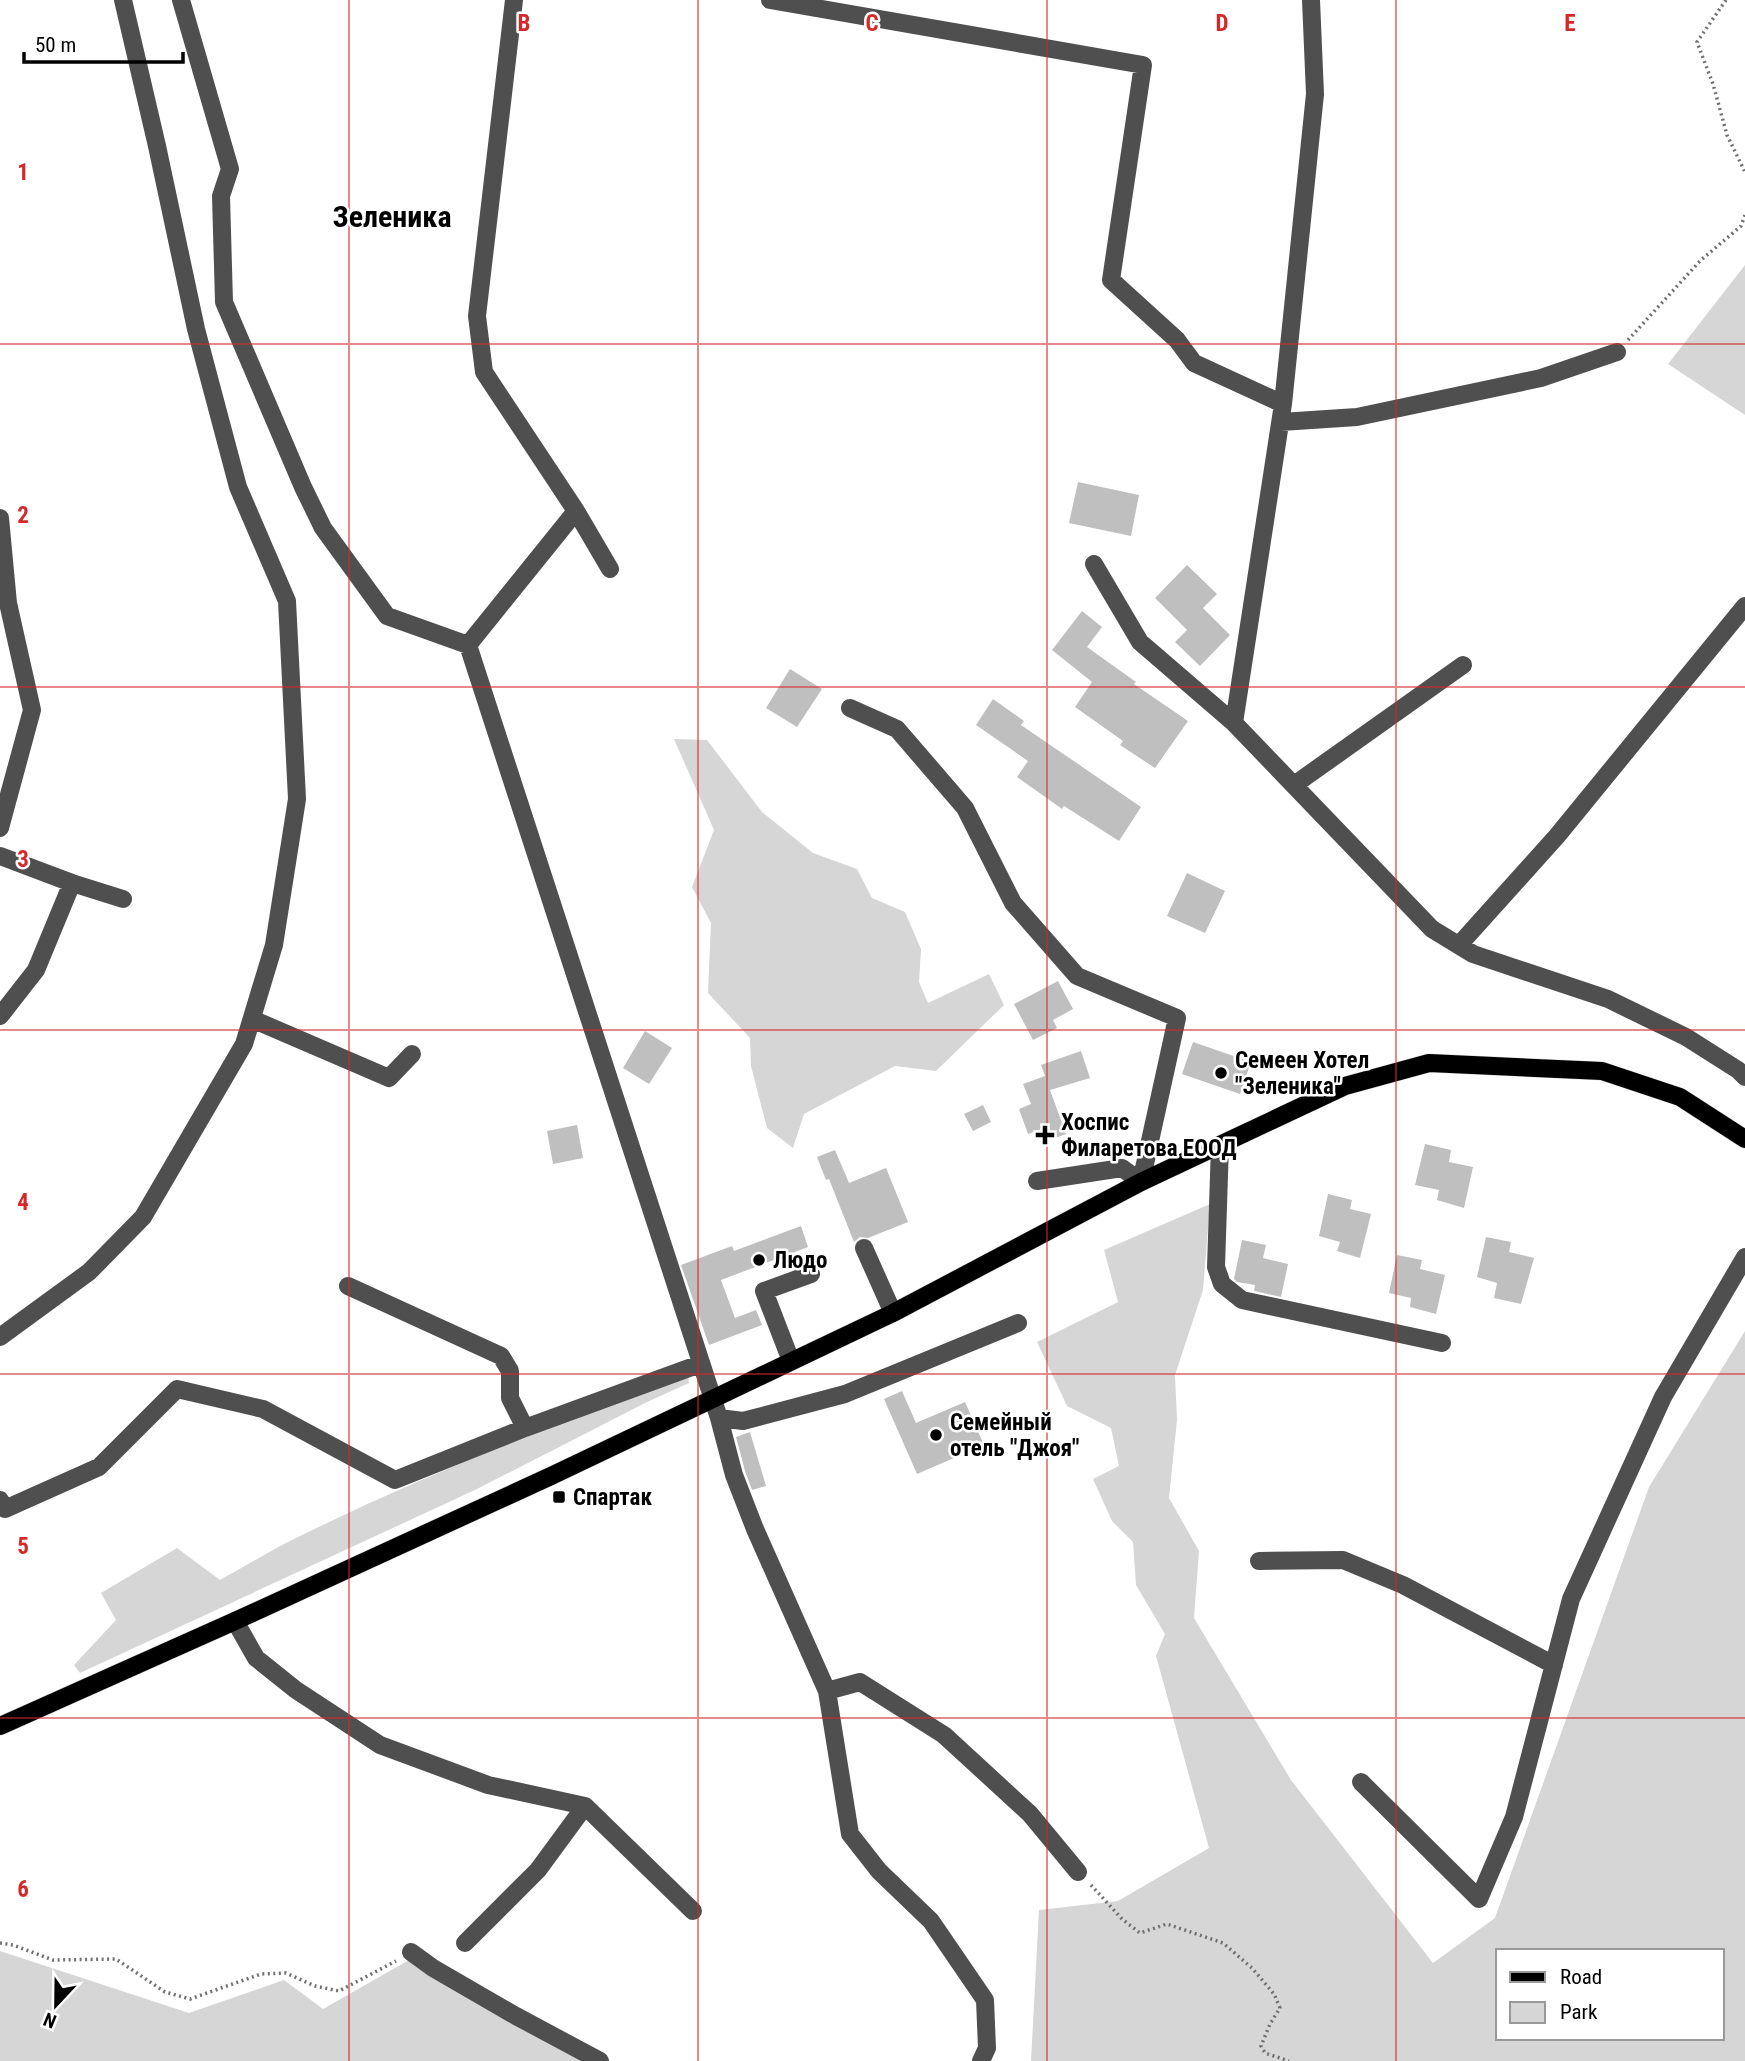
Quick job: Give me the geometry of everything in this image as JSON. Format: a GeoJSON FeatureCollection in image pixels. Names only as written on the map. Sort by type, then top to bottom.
{"type":"FeatureCollection","features":[{"type":"Feature","properties":{"kind":"main road"},"geometry":{"type":"LineString","coordinates":[[0,1727],[713,1399],[893,1313],[1140,1182],[1345,1086],[1429,1063],[1602,1071],[1680,1097],[1745,1139]]}},
{"type":"Feature","properties":{"kind":"street"},"geometry":{"type":"LineString","coordinates":[[0,1337],[89,1272],[143,1217],[244,1044],[274,945],[297,799],[287,601],[234,474],[196,329],[123,0]]}},
{"type":"Feature","properties":{"kind":"street"},"geometry":{"type":"LineString","coordinates":[[181,0],[230,169],[221,196],[224,302],[303,486],[323,528],[387,616],[468,645]]}},
{"type":"Feature","properties":{"kind":"street"},"geometry":{"type":"LineString","coordinates":[[514,0],[477,316],[484,372],[576,511],[610,569]]}},
{"type":"Feature","properties":{"kind":"street"},"geometry":{"type":"LineString","coordinates":[[770,0],[1143,65],[1111,280],[1177,340],[1194,363],[1282,413],[1357,417],[1541,378],[1617,352]]}},
{"type":"Feature","properties":{"kind":"street"},"geometry":{"type":"LineString","coordinates":[[1234,723],[1282,413],[1315,94],[1311,0]]}},
{"type":"Feature","properties":{"kind":"street"},"geometry":{"type":"LineString","coordinates":[[468,645],[576,511]]}},
{"type":"Feature","properties":{"kind":"street"},"geometry":{"type":"LineString","coordinates":[[0,518],[8,603],[32,710],[0,828]]}},
{"type":"Feature","properties":{"kind":"street"},"geometry":{"type":"LineString","coordinates":[[1094,564],[1140,642],[1234,723],[1432,929],[1473,954],[1608,999],[1686,1037],[1745,1077]]}},
{"type":"Feature","properties":{"kind":"street"},"geometry":{"type":"LineString","coordinates":[[1459,945],[1557,836],[1745,606]]}},
{"type":"Feature","properties":{"kind":"street"},"geometry":{"type":"LineString","coordinates":[[468,645],[713,1399],[734,1475],[755,1529],[827,1690],[850,1835],[879,1871],[931,1921],[985,2000],[988,2049],[981,2061]]}},
{"type":"Feature","properties":{"kind":"street"},"geometry":{"type":"LineString","coordinates":[[1294,785],[1463,665]]}},
{"type":"Feature","properties":{"kind":"street"},"geometry":{"type":"LineString","coordinates":[[850,708],[897,729],[965,808],[1013,903],[1077,976],[1177,1017],[1140,1182],[1122,1168],[1037,1181]]}},
{"type":"Feature","properties":{"kind":"street"},"geometry":{"type":"LineString","coordinates":[[0,856],[123,899]]}},
{"type":"Feature","properties":{"kind":"street"},"geometry":{"type":"LineString","coordinates":[[0,1016],[36,970],[72,883]]}},
{"type":"Feature","properties":{"kind":"street"},"geometry":{"type":"LineString","coordinates":[[252,1019],[389,1078],[412,1055]]}},
{"type":"Feature","properties":{"kind":"street"},"geometry":{"type":"LineString","coordinates":[[1220,1145],[1216,1267],[1222,1284],[1242,1300],[1442,1343]]}},
{"type":"Feature","properties":{"kind":"street"},"geometry":{"type":"LineString","coordinates":[[864,1248],[893,1313]]}},
{"type":"Feature","properties":{"kind":"street"},"geometry":{"type":"LineString","coordinates":[[1361,1782],[1479,1899],[1514,1817],[1571,1599],[1663,1397],[1745,1257]]}},
{"type":"Feature","properties":{"kind":"street"},"geometry":{"type":"LineString","coordinates":[[791,1361],[764,1291],[811,1274]]}},
{"type":"Feature","properties":{"kind":"street"},"geometry":{"type":"LineString","coordinates":[[348,1286],[501,1356],[510,1371],[510,1398],[525,1428]]}},
{"type":"Feature","properties":{"kind":"street"},"geometry":{"type":"LineString","coordinates":[[719,1418],[743,1422],[845,1394],[1018,1323]]}},
{"type":"Feature","properties":{"kind":"street"},"geometry":{"type":"LineString","coordinates":[[0,1500],[5,1509],[99,1467],[177,1389],[263,1409],[395,1480],[525,1428],[700,1364]]}},
{"type":"Feature","properties":{"kind":"street"},"geometry":{"type":"LineString","coordinates":[[1259,1561],[1343,1560],[1403,1585],[1553,1665]]}},
{"type":"Feature","properties":{"kind":"street"},"geometry":{"type":"LineString","coordinates":[[235,1621],[256,1658],[296,1690],[380,1745],[488,1785],[585,1806],[693,1911]]}},
{"type":"Feature","properties":{"kind":"street"},"geometry":{"type":"LineString","coordinates":[[827,1690],[860,1682],[944,1735],[1030,1814],[1078,1872]]}},
{"type":"Feature","properties":{"kind":"street"},"geometry":{"type":"LineString","coordinates":[[465,1943],[538,1870],[585,1806]]}},
{"type":"Feature","properties":{"kind":"street"},"geometry":{"type":"LineString","coordinates":[[411,1952],[433,1968],[516,2016],[600,2061]]}},
{"type":"Feature","properties":{"kind":"path"},"geometry":{"type":"LineString","coordinates":[[1726,0],[1697,42],[1713,84],[1727,135],[1745,172]]}},
{"type":"Feature","properties":{"kind":"path"},"geometry":{"type":"LineString","coordinates":[[1617,352],[1700,261],[1741,226],[1745,215]]}},
{"type":"Feature","properties":{"kind":"path"},"geometry":{"type":"LineString","coordinates":[[1078,1872],[1122,1919],[1140,1933],[1167,1924],[1223,1943],[1252,1968],[1274,1994],[1280,2008],[1261,2046],[1265,2053],[1289,2061]]}},
{"type":"Feature","properties":{"kind":"path"},"geometry":{"type":"LineString","coordinates":[[0,1943],[53,1960],[116,1959],[165,1992],[190,1999],[261,1974],[286,1973],[315,1986],[339,1991],[411,1952]]}},
{"type":"Feature","properties":{"kind":"green space"},"geometry":{"type":"Polygon","coordinates":[[[1745,265],[1745,415],[1668,364],[1745,265]]]}},
{"type":"Feature","properties":{"kind":"green space"},"geometry":{"type":"Polygon","coordinates":[[[674,739],[707,740],[762,812],[813,853],[857,869],[872,898],[905,912],[921,949],[919,982],[928,1003],[989,974],[1004,1005],[936,1071],[895,1066],[804,1114],[793,1148],[767,1128],[751,1066],[750,1038],[708,993],[711,923],[692,887],[714,830],[674,739]]]}},
{"type":"Feature","properties":{"kind":"green space"},"geometry":{"type":"Polygon","coordinates":[[[1210,1204],[1203,1290],[1175,1375],[1177,1420],[1169,1498],[1199,1551],[1194,1618],[1291,1780],[1433,1963],[1495,1918],[1649,1487],[1745,1331],[1745,2061],[1031,2061],[1039,1910],[1118,1901],[1209,1848],[1156,1656],[1165,1634],[1136,1585],[1133,1542],[1112,1521],[1093,1479],[1119,1466],[1111,1428],[1067,1406],[1037,1342],[1118,1302],[1104,1250],[1210,1204]]]}},
{"type":"Feature","properties":{"kind":"green space"},"geometry":{"type":"Polygon","coordinates":[[[688,1374],[689,1383],[477,1489],[80,1673],[74,1665],[116,1620],[101,1593],[177,1548],[220,1580],[347,1513],[541,1431],[688,1374]]]}},
{"type":"Feature","properties":{"kind":"green space"},"geometry":{"type":"Polygon","coordinates":[[[0,1951],[189,2013],[284,1980],[323,2009],[409,1960],[590,2061],[0,2061],[0,1951]]]}},
{"type":"Feature","properties":{"kind":"building"},"geometry":{"type":"Polygon","coordinates":[[[1078,482],[1139,495],[1131,536],[1069,523],[1078,482]]]}},
{"type":"Feature","properties":{"kind":"building"},"geometry":{"type":"Polygon","coordinates":[[[1187,565],[1217,594],[1203,608],[1230,635],[1200,666],[1175,642],[1187,630],[1155,598],[1187,565]]]}},
{"type":"Feature","properties":{"kind":"building"},"geometry":{"type":"Polygon","coordinates":[[[1082,611],[1102,627],[1087,647],[1188,721],[1155,768],[1120,745],[1123,741],[1075,707],[1092,682],[1052,650],[1082,611]]]}},
{"type":"Feature","properties":{"kind":"building"},"geometry":{"type":"Polygon","coordinates":[[[790,669],[822,689],[797,727],[766,708],[790,669]]]}},
{"type":"Feature","properties":{"kind":"building"},"geometry":{"type":"Polygon","coordinates":[[[993,699],[1024,721],[1021,725],[1141,807],[1119,841],[1064,806],[1062,809],[1017,777],[1028,761],[976,725],[993,699]]]}},
{"type":"Feature","properties":{"kind":"building"},"geometry":{"type":"Polygon","coordinates":[[[1187,873],[1225,891],[1205,933],[1167,916],[1187,873]]]}},
{"type":"Feature","properties":{"kind":"building"},"geometry":{"type":"Polygon","coordinates":[[[1058,981],[1073,1009],[1053,1020],[1057,1028],[1033,1040],[1014,1004],[1058,981]]]}},
{"type":"Feature","properties":{"kind":"building"},"geometry":{"type":"Polygon","coordinates":[[[645,1031],[672,1048],[649,1084],[623,1068],[645,1031]]]}},
{"type":"Feature","properties":{"kind":"building"},"geometry":{"type":"Polygon","coordinates":[[[1193,1042],[1251,1062],[1240,1094],[1182,1074],[1193,1042]]]}},
{"type":"Feature","properties":{"kind":"building"},"geometry":{"type":"Polygon","coordinates":[[[1081,1051],[1090,1078],[1050,1090],[1066,1134],[1047,1141],[1042,1129],[1028,1134],[1019,1109],[1031,1104],[1023,1084],[1045,1076],[1041,1065],[1081,1051]]]}},
{"type":"Feature","properties":{"kind":"building"},"geometry":{"type":"Polygon","coordinates":[[[983,1105],[991,1122],[973,1131],[964,1114],[983,1105]]]}},
{"type":"Feature","properties":{"kind":"building"},"geometry":{"type":"Polygon","coordinates":[[[577,1125],[583,1158],[553,1164],[547,1131],[577,1125]]]}},
{"type":"Feature","properties":{"kind":"building"},"geometry":{"type":"Polygon","coordinates":[[[1425,1144],[1451,1150],[1449,1162],[1473,1167],[1464,1208],[1437,1200],[1439,1190],[1415,1185],[1425,1144]]]}},
{"type":"Feature","properties":{"kind":"building"},"geometry":{"type":"Polygon","coordinates":[[[835,1150],[849,1183],[886,1168],[908,1222],[868,1238],[860,1237],[854,1242],[829,1179],[826,1180],[817,1157],[835,1150]]]}},
{"type":"Feature","properties":{"kind":"building"},"geometry":{"type":"Polygon","coordinates":[[[1328,1194],[1352,1200],[1350,1209],[1371,1214],[1360,1258],[1337,1251],[1340,1242],[1319,1236],[1328,1194]]]}},
{"type":"Feature","properties":{"kind":"building"},"geometry":{"type":"Polygon","coordinates":[[[801,1226],[808,1247],[721,1280],[735,1318],[756,1310],[762,1325],[709,1345],[681,1265],[732,1246],[734,1251],[801,1226]]]}},
{"type":"Feature","properties":{"kind":"building"},"geometry":{"type":"Polygon","coordinates":[[[1486,1237],[1511,1242],[1509,1252],[1534,1258],[1521,1304],[1494,1298],[1497,1283],[1477,1277],[1486,1237]]]}},
{"type":"Feature","properties":{"kind":"building"},"geometry":{"type":"Polygon","coordinates":[[[1242,1240],[1266,1245],[1263,1258],[1288,1264],[1281,1297],[1254,1291],[1255,1285],[1234,1279],[1242,1240]]]}},
{"type":"Feature","properties":{"kind":"building"},"geometry":{"type":"Polygon","coordinates":[[[1397,1255],[1422,1260],[1420,1269],[1445,1275],[1436,1314],[1410,1307],[1411,1298],[1389,1293],[1397,1255]]]}},
{"type":"Feature","properties":{"kind":"building"},"geometry":{"type":"Polygon","coordinates":[[[902,1391],[916,1423],[965,1402],[984,1445],[917,1474],[884,1399],[902,1391]]]}},
{"type":"Feature","properties":{"kind":"building"},"geometry":{"type":"Polygon","coordinates":[[[750,1432],[766,1486],[752,1490],[736,1437],[750,1432]]]}},
{"type":"Feature","properties":{"kind":"place","name":"Семеен Хотел \"Зеленика\""},"geometry":{"type":"Point","coordinates":[1221,1073]}},
{"type":"Feature","properties":{"kind":"place","name":"Хоспис Филаретова ЕООД"},"geometry":{"type":"Point","coordinates":[1045,1135]}},
{"type":"Feature","properties":{"kind":"place","name":"Людо"},"geometry":{"type":"Point","coordinates":[759,1260]}},
{"type":"Feature","properties":{"kind":"place","name":"Семейный отель \"Джоя\""},"geometry":{"type":"Point","coordinates":[936,1435]}},
{"type":"Feature","properties":{"kind":"place","name":"Спартак"},"geometry":{"type":"Point","coordinates":[559,1497]}},
{"type":"Feature","properties":{"kind":"district","name":"Зеленика"},"geometry":{"type":"Point","coordinates":[392,217]}}]}
